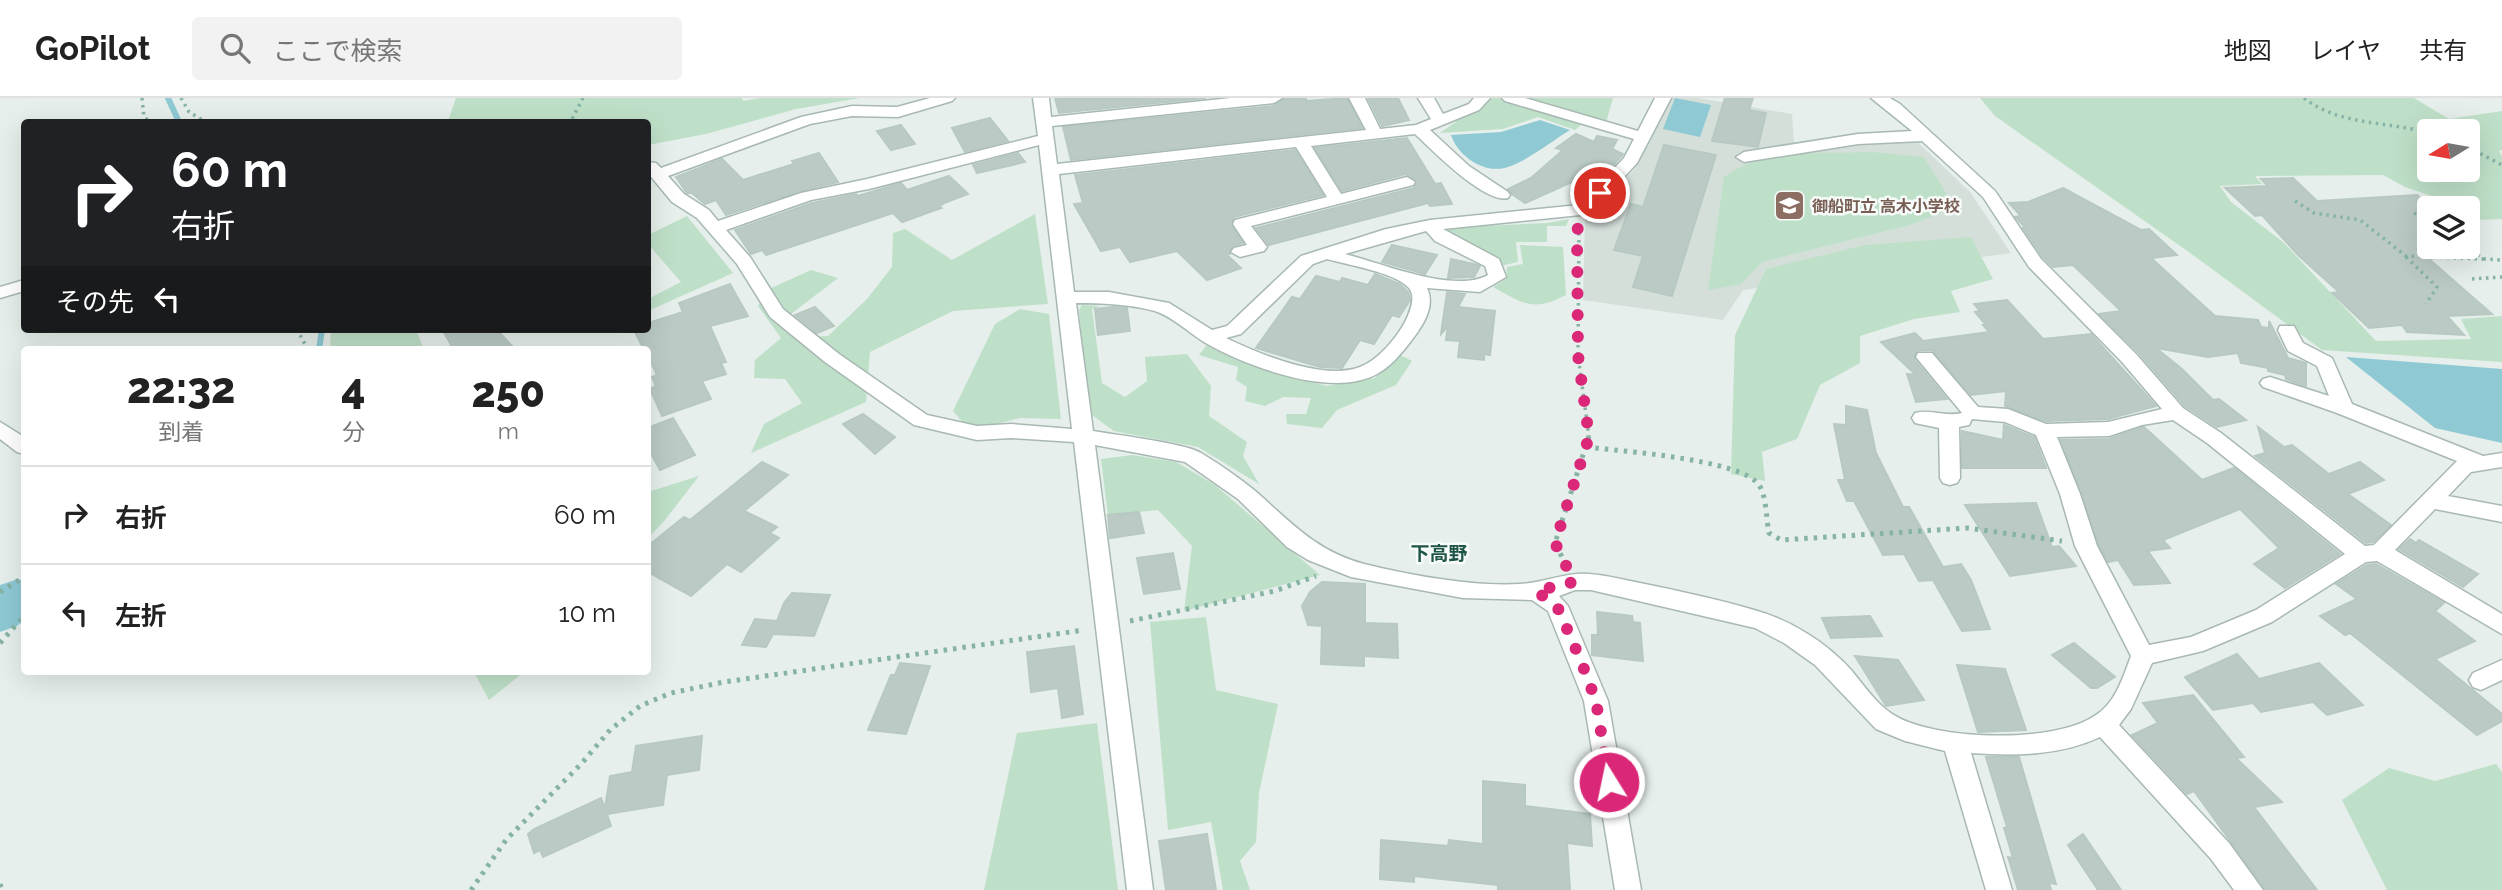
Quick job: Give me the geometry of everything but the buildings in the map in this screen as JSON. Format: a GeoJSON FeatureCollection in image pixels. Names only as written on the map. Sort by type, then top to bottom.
{"type":"FeatureCollection","features":[{"type":"Feature","properties":{"kind":"street"},"geometry":{"type":"LineString","coordinates":[[947,98],[898,113],[852,111],[806,120],[653,169],[678,198],[703,214],[744,261],[776,313],[832,359],[920,420],[976,433],[1011,431],[1082,436],[1191,456],[1245,494],[1296,541],[1316,554],[1342,565],[1463,590],[1536,591],[1574,582],[1604,584],[1711,607],[1766,622],[1798,640],[1830,664],[1885,722],[1916,735],[1955,743],[2006,745],[2066,737],[2103,724],[2127,696],[2143,656],[2086,546],[2070,494],[2044,431]]}},
{"type":"Feature","properties":{"kind":"street"},"geometry":{"type":"LineString","coordinates":[[1041,98],[1140,890]]}},
{"type":"Feature","properties":{"kind":"street"},"geometry":{"type":"LineString","coordinates":[[715,228],[807,196],[869,184],[1020,143],[1045,131],[1274,98]]}},
{"type":"Feature","properties":{"kind":"street"},"geometry":{"type":"LineString","coordinates":[[1357,98],[1375,133]]}},
{"type":"Feature","properties":{"kind":"street"},"geometry":{"type":"LineString","coordinates":[[1427,98],[1441,122]]}},
{"type":"Feature","properties":{"kind":"street"},"geometry":{"type":"LineString","coordinates":[[1051,170],[1419,129],[1474,107],[1482,98]]}},
{"type":"Feature","properties":{"kind":"street"},"geometry":{"type":"LineString","coordinates":[[1510,98],[1644,137]]}},
{"type":"Feature","properties":{"kind":"street"},"geometry":{"type":"LineString","coordinates":[[1210,337],[1234,330],[1307,260],[1392,233],[1430,225],[1584,210],[1631,160],[1663,98]]}},
{"type":"Feature","properties":{"kind":"street"},"geometry":{"type":"LineString","coordinates":[[1879,98],[1895,107],[1989,194],[2035,263],[2129,358],[2176,413],[2370,553],[2502,625]]}},
{"type":"Feature","properties":{"kind":"street"},"geometry":{"type":"LineString","coordinates":[[1419,129],[1463,169],[1503,195]]}},
{"type":"Feature","properties":{"kind":"street"},"geometry":{"type":"LineString","coordinates":[[1744,157],[1877,137],[1927,136]]}},
{"type":"Feature","properties":{"kind":"street"},"geometry":{"type":"LineString","coordinates":[[1301,142],[1337,200]]}},
{"type":"Feature","properties":{"kind":"street"},"geometry":{"type":"LineString","coordinates":[[1240,252],[1258,247],[1241,224],[1407,182]]}},
{"type":"Feature","properties":{"kind":"street"},"geometry":{"type":"LineString","coordinates":[[1327,254],[1414,282],[1480,287],[1497,277],[1493,263],[1441,237],[1430,225]]}},
{"type":"Feature","properties":{"kind":"street"},"geometry":{"type":"LineString","coordinates":[[1065,298],[1109,297],[1163,307],[1226,347],[1325,378],[1346,377],[1371,370],[1398,347],[1416,321],[1420,307],[1420,294],[1414,282]]}},
{"type":"Feature","properties":{"kind":"street"},"geometry":{"type":"LineString","coordinates":[[0,293],[21,286]]}},
{"type":"Feature","properties":{"kind":"street"},"geometry":{"type":"LineString","coordinates":[[2287,330],[2295,347],[2325,362],[2344,408]]}},
{"type":"Feature","properties":{"kind":"street"},"geometry":{"type":"LineString","coordinates":[[1925,358],[1972,413],[2008,416],[2044,431],[2109,429],[2140,419],[2176,413]]}},
{"type":"Feature","properties":{"kind":"street"},"geometry":{"type":"LineString","coordinates":[[2270,383],[2492,461]]}},
{"type":"Feature","properties":{"kind":"street"},"geometry":{"type":"LineString","coordinates":[[1922,418],[1949,423],[1964,420],[1972,413]]}},
{"type":"Feature","properties":{"kind":"street"},"geometry":{"type":"LineString","coordinates":[[1949,423],[1950,478]]}},
{"type":"Feature","properties":{"kind":"street"},"geometry":{"type":"LineString","coordinates":[[0,429],[21,445]]}},
{"type":"Feature","properties":{"kind":"street"},"geometry":{"type":"LineString","coordinates":[[2143,656],[2195,645],[2264,616],[2392,542],[2429,500],[2465,466],[2492,461]]}},
{"type":"Feature","properties":{"kind":"street"},"geometry":{"type":"LineString","coordinates":[[2429,500],[2502,514]]}},
{"type":"Feature","properties":{"kind":"street"},"geometry":{"type":"LineString","coordinates":[[1536,591],[1557,606],[1596,701],[1628,890]]}},
{"type":"Feature","properties":{"kind":"street"},"geometry":{"type":"LineString","coordinates":[[2103,724],[2220,851],[2250,890]]}},
{"type":"Feature","properties":{"kind":"street"},"geometry":{"type":"LineString","coordinates":[[1955,743],[1999,890]]}},
{"type":"Feature","properties":{"kind":"path"},"geometry":{"type":"LineString","coordinates":[[142,98],[146,119]]}},
{"type":"Feature","properties":{"kind":"path"},"geometry":{"type":"LineString","coordinates":[[181,98],[189,112],[201,119]]}},
{"type":"Feature","properties":{"kind":"path"},"geometry":{"type":"LineString","coordinates":[[572,119],[583,98]]}},
{"type":"Feature","properties":{"kind":"path"},"geometry":{"type":"LineString","coordinates":[[2304,98],[2313,107],[2336,115],[2417,131]]}},
{"type":"Feature","properties":{"kind":"path"},"geometry":{"type":"LineString","coordinates":[[2480,153],[2502,165]]}},
{"type":"Feature","properties":{"kind":"path"},"geometry":{"type":"LineString","coordinates":[[2295,201],[2314,213],[2360,220],[2406,257],[2437,287],[2426,304]]}},
{"type":"Feature","properties":{"kind":"path"},"geometry":{"type":"LineString","coordinates":[[1574,582],[1555,543],[1589,437],[1578,355],[1577,231],[1584,210]]}},
{"type":"Feature","properties":{"kind":"path"},"geometry":{"type":"LineString","coordinates":[[2480,256],[2484,259]]}},
{"type":"Feature","properties":{"kind":"path"},"geometry":{"type":"LineString","coordinates":[[2406,257],[2502,260]]}},
{"type":"Feature","properties":{"kind":"path"},"geometry":{"type":"LineString","coordinates":[[2472,279],[2502,277]]}},
{"type":"Feature","properties":{"kind":"path"},"geometry":{"type":"LineString","coordinates":[[1586,447],[1718,465],[1745,473],[1759,485],[1769,533],[1782,540],[1968,528],[2086,546]]}},
{"type":"Feature","properties":{"kind":"path"},"geometry":{"type":"LineString","coordinates":[[471,890],[506,840],[582,763],[610,730],[640,706],[671,693],[738,680],[1106,626],[1275,591],[1342,565]]}},
{"type":"Feature","properties":{"kind":"path"},"geometry":{"type":"LineString","coordinates":[[0,592],[21,579]]}},
{"type":"Feature","properties":{"kind":"path"},"geometry":{"type":"LineString","coordinates":[[0,642],[21,619]]}},
{"type":"Feature","properties":{"kind":"path"},"geometry":{"type":"LineString","coordinates":[[0,884],[2,890]]}},
{"type":"Feature","properties":{"kind":"shaded area","name":"御船町立 高木小学校"},"geometry":{"type":"Polygon","coordinates":[[[1668,98],[1698,98],[1792,114],[1794,143],[1857,133],[1907,132],[1970,192],[2011,253],[1743,290],[1723,320],[1583,300],[1585,219],[1634,170],[1668,98]]]}},
{"type":"Feature","properties":{"kind":"green space"},"geometry":{"type":"Polygon","coordinates":[[[456,98],[742,98],[743,101],[760,98],[860,98],[796,109],[706,134],[651,144],[651,119],[449,119],[456,98]]]}},
{"type":"Feature","properties":{"kind":"green space"},"geometry":{"type":"Polygon","coordinates":[[[1490,98],[1613,98],[1606,123],[1531,109],[1581,125],[1575,130],[1538,117],[1503,129],[1440,133],[1490,98]]]}},
{"type":"Feature","properties":{"kind":"green space"},"geometry":{"type":"Polygon","coordinates":[[[1980,98],[2414,98],[2449,119],[2502,111],[2502,150],[2499,151],[2502,156],[2502,219],[2480,220],[2480,196],[2432,196],[2405,187],[2383,175],[2255,176],[2262,184],[2220,186],[2231,202],[2283,242],[2376,341],[2471,339],[2461,319],[2502,316],[2502,362],[2322,350],[2193,255],[1995,116],[1980,98]]]}},
{"type":"Feature","properties":{"kind":"green space"},"geometry":{"type":"Polygon","coordinates":[[[1872,152],[1924,157],[1955,207],[1910,225],[1762,262],[1741,284],[1708,290],[1724,177],[1740,167],[1776,156],[1872,152]]]}},
{"type":"Feature","properties":{"kind":"green space"},"geometry":{"type":"Polygon","coordinates":[[[1035,214],[1048,304],[953,311],[870,352],[866,402],[751,453],[764,424],[802,403],[785,379],[754,378],[755,360],[781,338],[758,306],[769,289],[811,270],[838,278],[791,314],[789,328],[804,337],[828,336],[867,299],[892,267],[893,233],[905,229],[952,260],[1035,214]]]}},
{"type":"Feature","properties":{"kind":"green space"},"geometry":{"type":"Polygon","coordinates":[[[687,216],[733,273],[651,310],[651,297],[681,282],[651,247],[651,234],[687,216]]]}},
{"type":"Feature","properties":{"kind":"green space"},"geometry":{"type":"Polygon","coordinates":[[[1569,219],[1566,226],[1547,226],[1547,242],[1516,242],[1518,262],[1500,266],[1449,237],[1441,228],[1548,223],[1569,219]]]}},
{"type":"Feature","properties":{"kind":"green space"},"geometry":{"type":"Polygon","coordinates":[[[1971,237],[1993,279],[1951,291],[1960,312],[1914,319],[1860,336],[1860,363],[1820,385],[1797,439],[1762,452],[1765,481],[1731,474],[1735,335],[1766,269],[1865,245],[1971,237]]]}},
{"type":"Feature","properties":{"kind":"green space"},"geometry":{"type":"Polygon","coordinates":[[[1520,245],[1563,247],[1566,295],[1545,303],[1529,304],[1493,287],[1506,279],[1507,267],[1523,264],[1520,245]]]}},
{"type":"Feature","properties":{"kind":"green space"},"geometry":{"type":"Polygon","coordinates":[[[1082,305],[1100,306],[1092,309],[1102,383],[1125,397],[1147,381],[1145,357],[1187,354],[1211,386],[1209,416],[1247,442],[1243,456],[1259,484],[1198,447],[1114,431],[1089,413],[1079,310],[1082,305]]]}},
{"type":"Feature","properties":{"kind":"green space"},"geometry":{"type":"Polygon","coordinates":[[[1020,309],[1049,314],[1061,419],[1020,418],[984,427],[965,425],[953,411],[995,324],[1020,309]]]}},
{"type":"Feature","properties":{"kind":"green space"},"geometry":{"type":"Polygon","coordinates":[[[331,333],[418,333],[422,346],[330,346],[331,333]]]}},
{"type":"Feature","properties":{"kind":"green space"},"geometry":{"type":"Polygon","coordinates":[[[1209,342],[1226,347],[1253,366],[1327,386],[1375,378],[1398,354],[1412,361],[1396,385],[1337,410],[1322,428],[1287,424],[1286,414],[1306,414],[1311,398],[1283,397],[1265,406],[1245,401],[1247,387],[1236,380],[1238,367],[1199,355],[1209,342]]]}},
{"type":"Feature","properties":{"kind":"green space"},"geometry":{"type":"Polygon","coordinates":[[[1132,455],[1176,462],[1215,485],[1320,575],[1184,611],[1192,546],[1158,510],[1108,515],[1101,459],[1132,455]]]}},
{"type":"Feature","properties":{"kind":"green space"},"geometry":{"type":"Polygon","coordinates":[[[699,476],[651,535],[651,491],[699,476]]]}},
{"type":"Feature","properties":{"kind":"green space"},"geometry":{"type":"Polygon","coordinates":[[[1206,617],[1216,690],[1278,704],[1259,793],[1256,842],[1240,861],[1250,890],[1223,890],[1211,822],[1168,830],[1150,622],[1206,617]]]}},
{"type":"Feature","properties":{"kind":"green space"},"geometry":{"type":"Polygon","coordinates":[[[476,675],[520,675],[489,700],[476,675]]]}},
{"type":"Feature","properties":{"kind":"green space"},"geometry":{"type":"Polygon","coordinates":[[[1097,723],[1118,890],[984,890],[1017,733],[1097,723]]]}},
{"type":"Feature","properties":{"kind":"green space"},"geometry":{"type":"Polygon","coordinates":[[[2496,764],[2502,772],[2502,890],[2387,890],[2342,800],[2389,768],[2435,781],[2496,764]]]}},
{"type":"Feature","properties":{"kind":"water"},"geometry":{"type":"Polygon","coordinates":[[[1675,98],[1711,105],[1700,137],[1663,129],[1675,98]]]}},
{"type":"Feature","properties":{"kind":"water"},"geometry":{"type":"Polygon","coordinates":[[[1540,120],[1570,130],[1523,160],[1499,169],[1473,162],[1459,150],[1451,135],[1501,132],[1540,120]]]}},
{"type":"Feature","properties":{"kind":"water"},"geometry":{"type":"Polygon","coordinates":[[[2346,357],[2502,369],[2502,443],[2435,428],[2346,357]]]}},
{"type":"Feature","properties":{"kind":"waterway"},"geometry":{"type":"LineString","coordinates":[[168,98],[178,119]]}},
{"type":"Feature","properties":{"kind":"waterway"},"geometry":{"type":"LineString","coordinates":[[320,346],[321,333]]}},
{"type":"Feature","properties":{"kind":"waterway"},"geometry":{"type":"LineString","coordinates":[[0,613],[18,598]]}},
{"type":"Feature","properties":{"kind":"place","name":"御船町立 高木小学校"},"geometry":{"type":"Point","coordinates":[1789,206]}},
{"type":"Feature","properties":{"kind":"district","name":"下高野"},"geometry":{"type":"Point","coordinates":[1439,553]}},
{"type":"Feature","properties":{"kind":"route"},"geometry":{"type":"LineString","coordinates":[[1600,193],[1584,210],[1577,231],[1578,355],[1589,437],[1555,543],[1574,582],[1536,591],[1557,606],[1581,661],[1596,701],[1609,782]]}}]}
